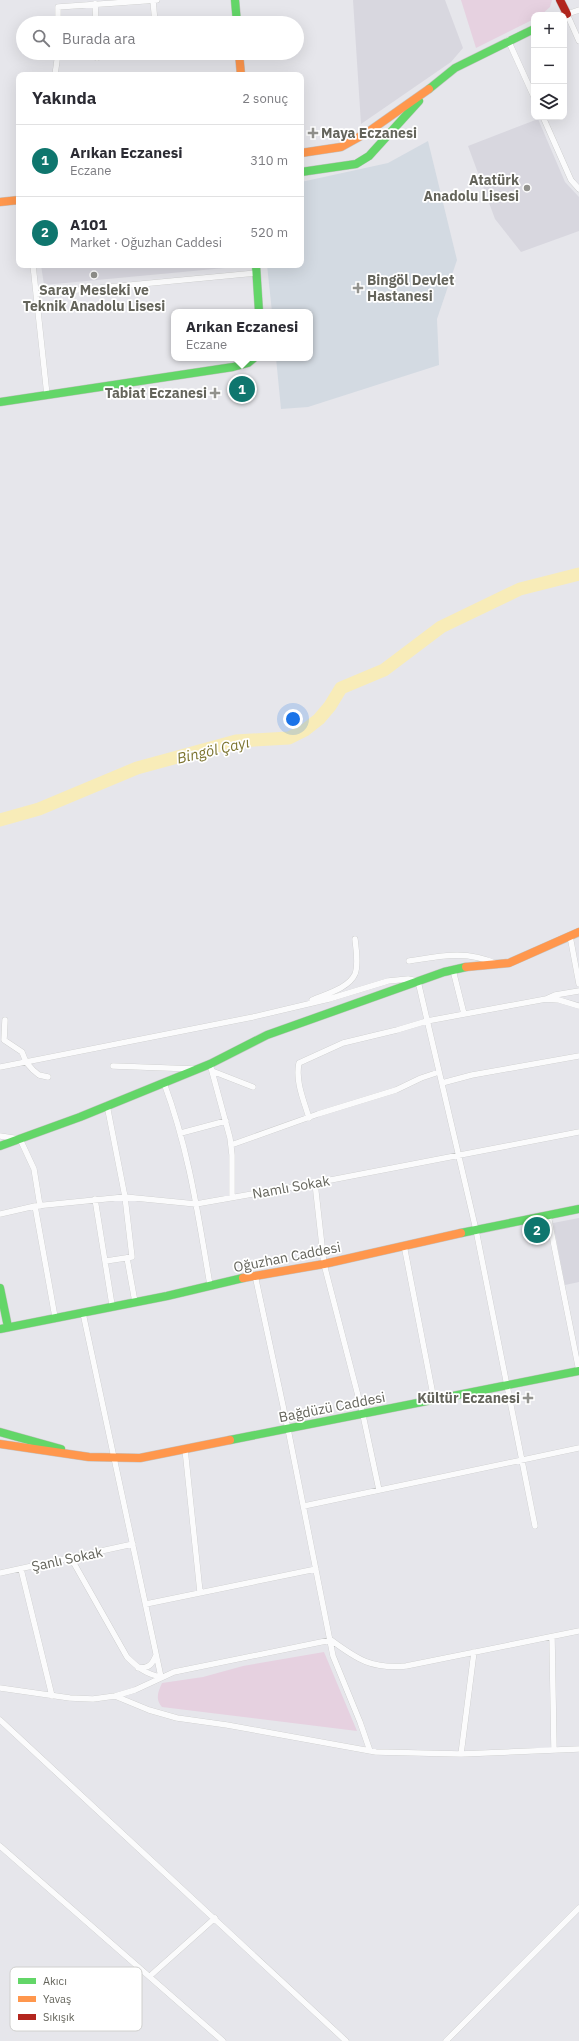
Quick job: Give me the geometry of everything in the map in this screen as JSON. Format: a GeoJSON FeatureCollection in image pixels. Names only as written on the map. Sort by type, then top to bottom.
{"type":"FeatureCollection","features":[{"type":"Feature","properties":{"kind":"street"},"geometry":{"type":"LineString","coordinates":[[153,0],[154,16]]}},
{"type":"Feature","properties":{"kind":"street"},"geometry":{"type":"LineString","coordinates":[[58,16],[58,6],[157,0]]}},
{"type":"Feature","properties":{"kind":"street"},"geometry":{"type":"LineString","coordinates":[[235,0],[236,16]]}},
{"type":"Feature","properties":{"kind":"street"},"geometry":{"type":"LineString","coordinates":[[560,0],[564,12]]}},
{"type":"Feature","properties":{"kind":"street"},"geometry":{"type":"LineString","coordinates":[[92,3],[95,16]]}},
{"type":"Feature","properties":{"kind":"street"},"geometry":{"type":"LineString","coordinates":[[567,14],[579,10]]}},
{"type":"Feature","properties":{"kind":"street"},"geometry":{"type":"LineString","coordinates":[[567,19],[579,40]]}},
{"type":"Feature","properties":{"kind":"street"},"geometry":{"type":"LineString","coordinates":[[304,153],[342,147],[368,132],[427,91],[455,68],[531,29]]}},
{"type":"Feature","properties":{"kind":"street"},"geometry":{"type":"LineString","coordinates":[[508,40],[531,90]]}},
{"type":"Feature","properties":{"kind":"street"},"geometry":{"type":"LineString","coordinates":[[55,72],[57,60]]}},
{"type":"Feature","properties":{"kind":"street"},"geometry":{"type":"LineString","coordinates":[[240,60],[241,72]]}},
{"type":"Feature","properties":{"kind":"street"},"geometry":{"type":"LineString","coordinates":[[304,172],[356,164],[369,156],[427,91]]}},
{"type":"Feature","properties":{"kind":"street"},"geometry":{"type":"LineString","coordinates":[[544,120],[571,180],[579,189]]}},
{"type":"Feature","properties":{"kind":"street"},"geometry":{"type":"LineString","coordinates":[[0,202],[16,200]]}},
{"type":"Feature","properties":{"kind":"street"},"geometry":{"type":"LineString","coordinates":[[33,268],[47,395]]}},
{"type":"Feature","properties":{"kind":"street"},"geometry":{"type":"LineString","coordinates":[[36,294],[256,269],[259,309]]}},
{"type":"Feature","properties":{"kind":"street"},"geometry":{"type":"LineString","coordinates":[[0,402],[233,367],[250,361]]}},
{"type":"Feature","properties":{"kind":"street"},"geometry":{"type":"LineString","coordinates":[[113,1066],[197,1069],[211,1067],[267,1035],[453,970],[510,963],[579,932]]}},
{"type":"Feature","properties":{"kind":"street"},"geometry":{"type":"LineString","coordinates":[[570,936],[579,984]]}},
{"type":"Feature","properties":{"kind":"street"},"geometry":{"type":"LineString","coordinates":[[299,1005],[334,991],[348,982],[356,973],[355,939]]}},
{"type":"Feature","properties":{"kind":"street"},"geometry":{"type":"LineString","coordinates":[[409,962],[465,954],[482,957],[500,965]]}},
{"type":"Feature","properties":{"kind":"street"},"geometry":{"type":"LineString","coordinates":[[453,970],[464,1014]]}},
{"type":"Feature","properties":{"kind":"street"},"geometry":{"type":"LineString","coordinates":[[0,1066],[254,1017],[329,999],[388,981],[408,979],[418,981]]}},
{"type":"Feature","properties":{"kind":"street"},"geometry":{"type":"LineString","coordinates":[[418,981],[476,1230],[535,1526]]}},
{"type":"Feature","properties":{"kind":"street"},"geometry":{"type":"LineString","coordinates":[[309,1118],[299,1086],[299,1063],[343,1043],[427,1021],[546,999],[555,995],[579,991]]}},
{"type":"Feature","properties":{"kind":"street"},"geometry":{"type":"LineString","coordinates":[[546,999],[559,1000],[579,1006]]}},
{"type":"Feature","properties":{"kind":"street"},"geometry":{"type":"LineString","coordinates":[[5,1020],[4,1040],[18,1048],[22,1052],[26,1062],[39,1075],[48,1077]]}},
{"type":"Feature","properties":{"kind":"street"},"geometry":{"type":"LineString","coordinates":[[442,1083],[472,1075],[579,1056]]}},
{"type":"Feature","properties":{"kind":"street"},"geometry":{"type":"LineString","coordinates":[[211,1067],[253,1087]]}},
{"type":"Feature","properties":{"kind":"street"},"geometry":{"type":"LineString","coordinates":[[211,1067],[231,1145],[232,1198]]}},
{"type":"Feature","properties":{"kind":"street"},"geometry":{"type":"LineString","coordinates":[[0,1146],[197,1069]]}},
{"type":"Feature","properties":{"kind":"street"},"geometry":{"type":"LineString","coordinates":[[231,1145],[384,1094],[439,1072]]}},
{"type":"Feature","properties":{"kind":"street"},"geometry":{"type":"LineString","coordinates":[[164,1083],[181,1133],[196,1204],[210,1285]]}},
{"type":"Feature","properties":{"kind":"street"},"geometry":{"type":"LineString","coordinates":[[106,1261],[132,1257],[125,1197],[107,1105]]}},
{"type":"Feature","properties":{"kind":"street"},"geometry":{"type":"LineString","coordinates":[[181,1133],[226,1121]]}},
{"type":"Feature","properties":{"kind":"street","name":"Namlı Sokak"},"geometry":{"type":"LineString","coordinates":[[0,1214],[38,1206],[125,1197],[196,1204],[579,1132]]}},
{"type":"Feature","properties":{"kind":"street"},"geometry":{"type":"LineString","coordinates":[[0,1136],[20,1139]]}},
{"type":"Feature","properties":{"kind":"street"},"geometry":{"type":"LineString","coordinates":[[20,1139],[34,1169],[38,1206],[55,1317]]}},
{"type":"Feature","properties":{"kind":"street"},"geometry":{"type":"LineString","coordinates":[[314,1183],[324,1264],[363,1415],[379,1490]]}},
{"type":"Feature","properties":{"kind":"street"},"geometry":{"type":"LineString","coordinates":[[95,1199],[112,1305]]}},
{"type":"Feature","properties":{"kind":"street","name":"Oğuzhan Caddesi"},"geometry":{"type":"LineString","coordinates":[[4,1328],[55,1317],[83,1313],[112,1305],[135,1302],[255,1275],[324,1264],[404,1245],[579,1209]]}},
{"type":"Feature","properties":{"kind":"street"},"geometry":{"type":"LineString","coordinates":[[548,1216],[579,1371]]}},
{"type":"Feature","properties":{"kind":"street"},"geometry":{"type":"LineString","coordinates":[[404,1245],[434,1400]]}},
{"type":"Feature","properties":{"kind":"street"},"geometry":{"type":"LineString","coordinates":[[127,1258],[135,1302]]}},
{"type":"Feature","properties":{"kind":"street"},"geometry":{"type":"LineString","coordinates":[[255,1275],[304,1506],[333,1656],[360,1722],[370,1751]]}},
{"type":"Feature","properties":{"kind":"street"},"geometry":{"type":"LineString","coordinates":[[0,1288],[4,1328]]}},
{"type":"Feature","properties":{"kind":"street"},"geometry":{"type":"LineString","coordinates":[[83,1313],[161,1677]]}},
{"type":"Feature","properties":{"kind":"street","name":"Bağdüzü Caddesi"},"geometry":{"type":"LineString","coordinates":[[89,1457],[140,1458],[579,1371]]}},
{"type":"Feature","properties":{"kind":"street"},"geometry":{"type":"LineString","coordinates":[[0,1432],[89,1457]]}},
{"type":"Feature","properties":{"kind":"street"},"geometry":{"type":"LineString","coordinates":[[0,1444],[89,1457]]}},
{"type":"Feature","properties":{"kind":"street"},"geometry":{"type":"LineString","coordinates":[[304,1506],[579,1448]]}},
{"type":"Feature","properties":{"kind":"street"},"geometry":{"type":"LineString","coordinates":[[185,1449],[200,1592]]}},
{"type":"Feature","properties":{"kind":"street","name":"Şanlı Sokak"},"geometry":{"type":"LineString","coordinates":[[0,1573],[133,1544]]}},
{"type":"Feature","properties":{"kind":"street"},"geometry":{"type":"LineString","coordinates":[[71,1558],[127,1657],[138,1668],[148,1674],[161,1677]]}},
{"type":"Feature","properties":{"kind":"street"},"geometry":{"type":"LineString","coordinates":[[21,1568],[52,1696]]}},
{"type":"Feature","properties":{"kind":"street"},"geometry":{"type":"LineString","coordinates":[[146,1604],[316,1570]]}},
{"type":"Feature","properties":{"kind":"street"},"geometry":{"type":"LineString","coordinates":[[0,1688],[52,1696],[93,1699],[115,1696],[135,1690],[161,1677],[191,1668],[331,1640],[355,1657],[373,1665],[388,1667],[406,1666],[579,1632]]}},
{"type":"Feature","properties":{"kind":"street"},"geometry":{"type":"LineString","coordinates":[[552,1637],[554,1750]]}},
{"type":"Feature","properties":{"kind":"street"},"geometry":{"type":"LineString","coordinates":[[461,1754],[474,1652]]}},
{"type":"Feature","properties":{"kind":"street"},"geometry":{"type":"LineString","coordinates":[[138,1668],[146,1668],[153,1664],[156,1655]]}},
{"type":"Feature","properties":{"kind":"street"},"geometry":{"type":"LineString","coordinates":[[115,1696],[149,1710],[177,1718],[227,1724],[370,1751],[402,1754],[461,1754],[579,1749]]}},
{"type":"Feature","properties":{"kind":"street"},"geometry":{"type":"LineString","coordinates":[[0,1720],[215,1918],[344,2040]]}},
{"type":"Feature","properties":{"kind":"street"},"geometry":{"type":"LineString","coordinates":[[0,1846],[140,1967]]}},
{"type":"Feature","properties":{"kind":"street"},"geometry":{"type":"LineString","coordinates":[[446,2041],[579,1908]]}},
{"type":"Feature","properties":{"kind":"street"},"geometry":{"type":"LineString","coordinates":[[150,1976],[215,1918]]}},
{"type":"Feature","properties":{"kind":"street"},"geometry":{"type":"LineString","coordinates":[[142,1969],[223,2041]]}},
{"type":"Feature","properties":{"kind":"shaded area"},"geometry":{"type":"Polygon","coordinates":[[[353,0],[445,0],[463,48],[451,62],[361,124],[353,0]]]}},
{"type":"Feature","properties":{"kind":"shaded area"},"geometry":{"type":"Polygon","coordinates":[[[461,0],[552,0],[550,7],[544,12],[531,12],[531,20],[476,48],[461,0]]]}},
{"type":"Feature","properties":{"kind":"shaded area","name":"Atatürk Anadolu Lisesi"},"geometry":{"type":"Polygon","coordinates":[[[538,120],[565,182],[579,197],[579,231],[521,252],[495,219],[468,146],[538,120]]]}},
{"type":"Feature","properties":{"kind":"shaded area","name":"Bingöl Devlet Hastanesi"},"geometry":{"type":"Polygon","coordinates":[[[428,141],[457,260],[437,319],[439,365],[308,407],[281,409],[276,361],[313,361],[313,309],[272,309],[267,268],[304,268],[304,181],[388,163],[428,141]]]}},
{"type":"Feature","properties":{"kind":"shaded area","name":"Saray Mesleki ve Teknik Anadolu Lisesi"},"geometry":{"type":"Polygon","coordinates":[[[41,268],[225,268],[44,285],[41,268]]]}},
{"type":"Feature","properties":{"kind":"shaded area"},"geometry":{"type":"Polygon","coordinates":[[[579,1218],[579,1282],[565,1285],[553,1223],[579,1218]]]}},
{"type":"Feature","properties":{"kind":"shaded area"},"geometry":{"type":"Polygon","coordinates":[[[324,1652],[357,1731],[162,1707],[158,1701],[158,1692],[162,1683],[203,1677],[243,1666],[324,1652]]]}},
{"type":"Feature","properties":{"kind":"waterway","name":"Bingöl Çayı"},"geometry":{"type":"LineString","coordinates":[[0,820],[39,809],[137,768],[236,741],[289,738],[305,730],[319,719],[330,706],[341,688],[384,670],[441,627],[520,589],[579,574]]}},
{"type":"Feature","properties":{"kind":"traffic: fast"},"geometry":{"type":"LineString","coordinates":[[235,0],[236,16]]}},
{"type":"Feature","properties":{"kind":"traffic: fast"},"geometry":{"type":"LineString","coordinates":[[429,89],[455,68],[531,30]]}},
{"type":"Feature","properties":{"kind":"traffic: fast"},"geometry":{"type":"LineString","coordinates":[[304,172],[356,164],[369,156],[419,101]]}},
{"type":"Feature","properties":{"kind":"traffic: fast"},"geometry":{"type":"LineString","coordinates":[[256,268],[259,309]]}},
{"type":"Feature","properties":{"kind":"traffic: fast"},"geometry":{"type":"LineString","coordinates":[[0,402],[233,367],[250,361]]}},
{"type":"Feature","properties":{"kind":"traffic: fast"},"geometry":{"type":"LineString","coordinates":[[0,1146],[80,1117],[210,1064],[267,1035],[444,972],[466,967]]}},
{"type":"Feature","properties":{"kind":"traffic: fast"},"geometry":{"type":"LineString","coordinates":[[461,1233],[579,1209]]}},
{"type":"Feature","properties":{"kind":"traffic: fast"},"geometry":{"type":"LineString","coordinates":[[0,1329],[167,1296],[243,1278]]}},
{"type":"Feature","properties":{"kind":"traffic: fast"},"geometry":{"type":"LineString","coordinates":[[0,1288],[8,1327]]}},
{"type":"Feature","properties":{"kind":"traffic: fast"},"geometry":{"type":"LineString","coordinates":[[230,1440],[579,1371]]}},
{"type":"Feature","properties":{"kind":"traffic: fast"},"geometry":{"type":"LineString","coordinates":[[0,1432],[61,1449]]}},
{"type":"Feature","properties":{"kind":"traffic: slow"},"geometry":{"type":"LineString","coordinates":[[240,60],[241,72]]}},
{"type":"Feature","properties":{"kind":"traffic: slow"},"geometry":{"type":"LineString","coordinates":[[304,153],[341,147],[368,132],[429,89]]}},
{"type":"Feature","properties":{"kind":"traffic: slow"},"geometry":{"type":"LineString","coordinates":[[0,202],[16,200]]}},
{"type":"Feature","properties":{"kind":"traffic: slow"},"geometry":{"type":"LineString","coordinates":[[466,967],[509,963],[579,932]]}},
{"type":"Feature","properties":{"kind":"traffic: slow"},"geometry":{"type":"LineString","coordinates":[[243,1278],[324,1264],[461,1233]]}},
{"type":"Feature","properties":{"kind":"traffic: slow"},"geometry":{"type":"LineString","coordinates":[[0,1444],[89,1457],[140,1458],[230,1440]]}},
{"type":"Feature","properties":{"kind":"traffic: jam"},"geometry":{"type":"LineString","coordinates":[[560,0],[566,12]]}},
{"type":"Feature","properties":{"kind":"place","name":"Maya Eczanesi"},"geometry":{"type":"Point","coordinates":[313,133]}},
{"type":"Feature","properties":{"kind":"place","name":"Atatürk Anadolu Lisesi"},"geometry":{"type":"Point","coordinates":[527,188]}},
{"type":"Feature","properties":{"kind":"place","name":"Saray Mesleki ve Teknik Anadolu Lisesi"},"geometry":{"type":"Point","coordinates":[94,275]}},
{"type":"Feature","properties":{"kind":"place","name":"Bingöl Devlet Hastanesi"},"geometry":{"type":"Point","coordinates":[358,288]}},
{"type":"Feature","properties":{"kind":"place","name":"Arıkan Eczanesi"},"geometry":{"type":"Point","coordinates":[242,389]}},
{"type":"Feature","properties":{"kind":"place","name":"Tabiat Eczanesi"},"geometry":{"type":"Point","coordinates":[215,393]}},
{"type":"Feature","properties":{"kind":"place","name":"A101"},"geometry":{"type":"Point","coordinates":[537,1230]}},
{"type":"Feature","properties":{"kind":"place","name":"Kültür Eczanesi"},"geometry":{"type":"Point","coordinates":[528,1398]}}]}
